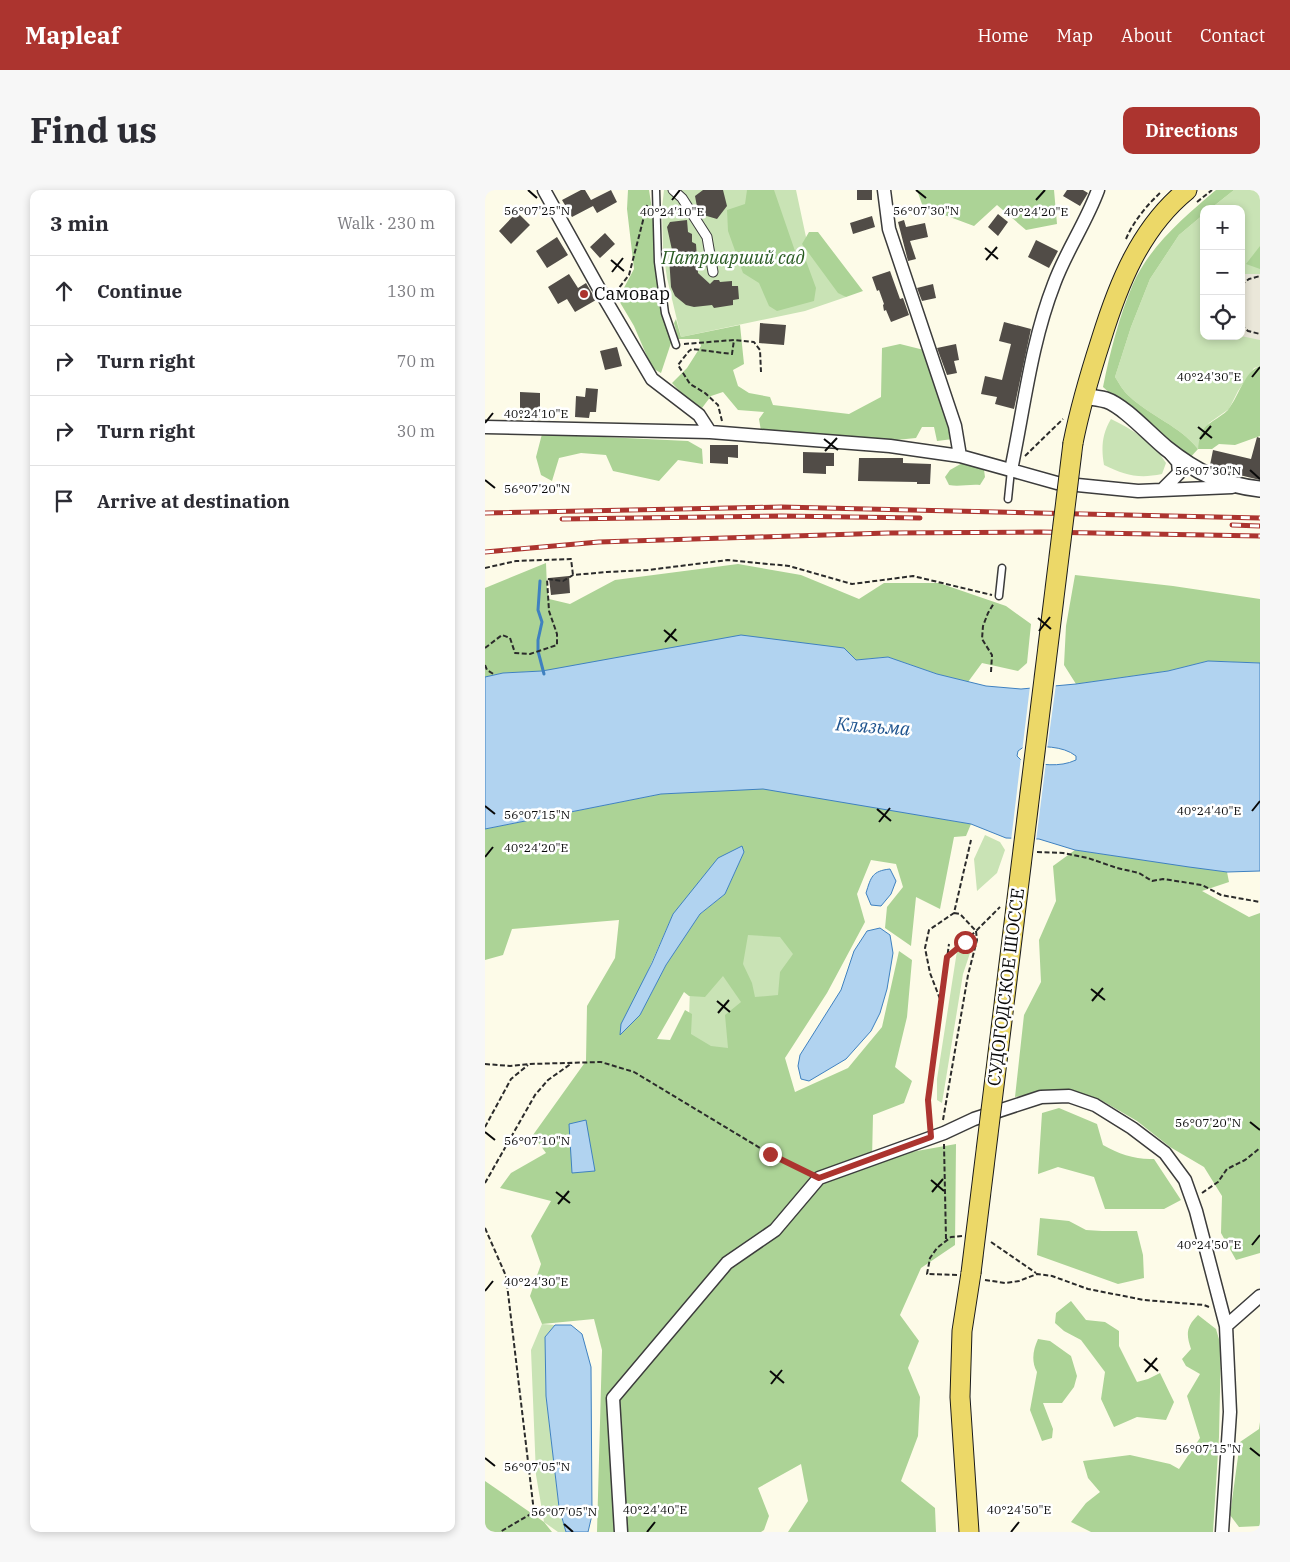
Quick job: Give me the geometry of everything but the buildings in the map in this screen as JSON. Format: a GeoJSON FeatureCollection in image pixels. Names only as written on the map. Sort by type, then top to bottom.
{"type":"FeatureCollection","features":[{"type":"Feature","properties":{"kind":"main road","name":"СУДОГОДСКОЕ ШОССЕ"},"geometry":{"type":"LineString","coordinates":[[969,1532],[960,1397],[962,1331],[1073,443],[1083,396],[1109,316],[1136,251],[1157,221],[1192,196]]}},
{"type":"Feature","properties":{"kind":"street"},"geometry":{"type":"LineString","coordinates":[[544,190],[652,379],[699,415],[716,432]]}},
{"type":"Feature","properties":{"kind":"street"},"geometry":{"type":"LineString","coordinates":[[673,190],[682,198],[707,237],[713,272]]}},
{"type":"Feature","properties":{"kind":"street"},"geometry":{"type":"LineString","coordinates":[[885,190],[889,228],[955,426],[960,456]]}},
{"type":"Feature","properties":{"kind":"street"},"geometry":{"type":"LineString","coordinates":[[1011,470],[1038,331],[1054,282],[1098,190]]}},
{"type":"Feature","properties":{"kind":"street"},"geometry":{"type":"LineString","coordinates":[[1083,396],[1107,400],[1122,410],[1165,447],[1205,475],[1221,482],[1260,489]]}},
{"type":"Feature","properties":{"kind":"street"},"geometry":{"type":"LineString","coordinates":[[485,427],[716,432],[890,446],[960,456],[1057,483],[1138,491],[1242,487]]}},
{"type":"Feature","properties":{"kind":"street"},"geometry":{"type":"LineString","coordinates":[[1163,489],[1179,473],[1178,462],[1165,447]]}},
{"type":"Feature","properties":{"kind":"street"},"geometry":{"type":"LineString","coordinates":[[621,1532],[613,1398],[727,1263],[775,1230],[819,1178],[931,1137],[974,1119],[1041,1097],[1069,1096],[1095,1105],[1132,1128],[1165,1153],[1185,1180],[1226,1326],[1230,1412],[1222,1532]]}},
{"type":"Feature","properties":{"kind":"street"},"geometry":{"type":"LineString","coordinates":[[1226,1326],[1260,1296]]}},
{"type":"Feature","properties":{"kind":"lane"},"geometry":{"type":"LineString","coordinates":[[656,190],[658,262],[665,313],[676,345]]}},
{"type":"Feature","properties":{"kind":"lane"},"geometry":{"type":"LineString","coordinates":[[1008,498],[1011,470]]}},
{"type":"Feature","properties":{"kind":"lane"},"geometry":{"type":"LineString","coordinates":[[999,596],[1002,568]]}},
{"type":"Feature","properties":{"kind":"path"},"geometry":{"type":"LineString","coordinates":[[1192,196],[1212,190]]}},
{"type":"Feature","properties":{"kind":"path"},"geometry":{"type":"LineString","coordinates":[[607,303],[629,275],[648,200]]}},
{"type":"Feature","properties":{"kind":"path"},"geometry":{"type":"LineString","coordinates":[[1245,282],[1260,276]]}},
{"type":"Feature","properties":{"kind":"path"},"geometry":{"type":"LineString","coordinates":[[1245,329],[1260,334]]}},
{"type":"Feature","properties":{"kind":"path"},"geometry":{"type":"LineString","coordinates":[[716,432],[722,416],[718,405],[705,392],[690,384],[678,365],[692,349],[732,354],[734,340]]}},
{"type":"Feature","properties":{"kind":"path"},"geometry":{"type":"LineString","coordinates":[[676,345],[734,340],[754,342],[760,350],[761,372]]}},
{"type":"Feature","properties":{"kind":"path"},"geometry":{"type":"LineString","coordinates":[[1031,451],[1066,416]]}},
{"type":"Feature","properties":{"kind":"path"},"geometry":{"type":"LineString","coordinates":[[485,568],[516,561],[571,559],[573,575]]}},
{"type":"Feature","properties":{"kind":"path"},"geometry":{"type":"LineString","coordinates":[[485,648],[503,635],[511,638],[515,653],[530,654],[557,646],[557,634],[549,611],[547,580],[563,581],[573,575],[648,570],[728,560],[789,566],[852,584],[913,576],[999,596],[988,613],[983,626],[982,639],[992,655],[991,672]]}},
{"type":"Feature","properties":{"kind":"path"},"geometry":{"type":"LineString","coordinates":[[485,665],[487,670],[495,675]]}},
{"type":"Feature","properties":{"kind":"path"},"geometry":{"type":"LineString","coordinates":[[941,1002],[930,973],[925,948],[929,930],[954,913],[971,840]]}},
{"type":"Feature","properties":{"kind":"path"},"geometry":{"type":"LineString","coordinates":[[1032,854],[1037,852],[1063,853],[1088,858],[1139,873],[1152,881],[1163,879],[1202,885],[1221,895],[1260,902]]}},
{"type":"Feature","properties":{"kind":"path"},"geometry":{"type":"LineString","coordinates":[[947,957],[1003,904]]}},
{"type":"Feature","properties":{"kind":"path"},"geometry":{"type":"LineString","coordinates":[[946,1240],[943,1115],[967,975],[977,940],[976,930],[959,914],[954,913]]}},
{"type":"Feature","properties":{"kind":"path"},"geometry":{"type":"LineString","coordinates":[[931,1137],[928,1100],[949,944]]}},
{"type":"Feature","properties":{"kind":"path"},"geometry":{"type":"LineString","coordinates":[[485,1064],[510,1066],[601,1062],[634,1072],[770,1154],[819,1178]]}},
{"type":"Feature","properties":{"kind":"path"},"geometry":{"type":"LineString","coordinates":[[485,1183],[535,1095],[548,1080],[572,1063]]}},
{"type":"Feature","properties":{"kind":"path"},"geometry":{"type":"LineString","coordinates":[[485,1127],[511,1079],[530,1064]]}},
{"type":"Feature","properties":{"kind":"path"},"geometry":{"type":"LineString","coordinates":[[1192,1200],[1218,1182],[1227,1169],[1245,1160],[1260,1148]]}},
{"type":"Feature","properties":{"kind":"path"},"geometry":{"type":"LineString","coordinates":[[485,1228],[506,1276],[534,1512],[500,1532]]}},
{"type":"Feature","properties":{"kind":"path"},"geometry":{"type":"LineString","coordinates":[[951,1237],[929,1258],[927,1274],[970,1276],[1005,1283],[1019,1281],[1037,1274]]}},
{"type":"Feature","properties":{"kind":"path"},"geometry":{"type":"LineString","coordinates":[[1001,1250],[1037,1274],[1051,1276],[1088,1289],[1144,1300],[1204,1305],[1222,1312]]}},
{"type":"Feature","properties":{"kind":"green space"},"geometry":{"type":"Polygon","coordinates":[[[628,190],[649,190],[669,316],[671,343],[661,373],[652,368],[634,326],[618,299],[634,269],[627,209],[628,190]]]}},
{"type":"Feature","properties":{"kind":"green space","name":"Патриарший сад"},"geometry":{"type":"Polygon","coordinates":[[[664,190],[796,190],[806,237],[846,297],[805,311],[681,337],[667,278],[663,250],[662,208],[664,190]]]}},
{"type":"Feature","properties":{"kind":"green space"},"geometry":{"type":"Polygon","coordinates":[[[747,190],[774,190],[795,251],[805,258],[816,288],[814,301],[777,311],[769,306],[759,283],[743,273],[728,231],[727,210],[745,204],[747,190]]]}},
{"type":"Feature","properties":{"kind":"green space"},"geometry":{"type":"Polygon","coordinates":[[[917,190],[1054,190],[1057,224],[1026,230],[997,205],[974,226],[923,207],[917,190]]]}},
{"type":"Feature","properties":{"kind":"green space"},"geometry":{"type":"Polygon","coordinates":[[[1216,190],[1234,190],[1215,205],[1200,205],[1200,217],[1179,235],[1150,279],[1131,327],[1115,377],[1123,389],[1137,403],[1174,427],[1198,449],[1187,461],[1103,387],[1123,309],[1133,284],[1148,257],[1180,221],[1216,190]]]}},
{"type":"Feature","properties":{"kind":"green space"},"geometry":{"type":"Polygon","coordinates":[[[1234,190],[1260,190],[1260,366],[1254,368],[1238,391],[1229,409],[1209,423],[1198,449],[1174,427],[1137,403],[1123,389],[1115,377],[1131,327],[1150,279],[1179,235],[1200,217],[1200,340],[1245,340],[1245,205],[1215,205],[1234,190]]]}},
{"type":"Feature","properties":{"kind":"green space"},"geometry":{"type":"Polygon","coordinates":[[[809,232],[818,232],[863,291],[846,297],[838,293],[802,244],[809,232]]]}},
{"type":"Feature","properties":{"kind":"green space"},"geometry":{"type":"Polygon","coordinates":[[[1260,246],[1260,269],[1246,264],[1260,246]]]}},
{"type":"Feature","properties":{"kind":"green space"},"geometry":{"type":"Polygon","coordinates":[[[676,319],[681,337],[740,325],[744,364],[733,370],[738,386],[749,393],[770,397],[773,405],[849,414],[881,397],[882,348],[900,344],[924,350],[953,439],[937,441],[934,427],[922,427],[916,438],[886,441],[761,431],[759,419],[764,412],[738,410],[723,392],[711,396],[702,408],[690,402],[672,383],[687,368],[701,346],[699,339],[678,339],[674,323],[676,319]]]}},
{"type":"Feature","properties":{"kind":"green space"},"geometry":{"type":"Polygon","coordinates":[[[1260,366],[1260,436],[1235,445],[1219,444],[1212,449],[1198,449],[1203,430],[1209,423],[1228,410],[1246,378],[1260,366]]]}},
{"type":"Feature","properties":{"kind":"green space"},"geometry":{"type":"Polygon","coordinates":[[[1111,419],[1127,427],[1155,449],[1166,463],[1162,474],[1132,475],[1104,465],[1103,441],[1111,419]]]}},
{"type":"Feature","properties":{"kind":"green space"},"geometry":{"type":"Polygon","coordinates":[[[542,434],[688,441],[702,449],[703,464],[678,460],[659,481],[613,471],[606,455],[581,453],[559,458],[552,481],[541,475],[536,457],[542,434]]]}},
{"type":"Feature","properties":{"kind":"green space"},"geometry":{"type":"Polygon","coordinates":[[[964,462],[984,470],[985,477],[980,485],[949,485],[945,477],[950,470],[964,462]]]}},
{"type":"Feature","properties":{"kind":"green space"},"geometry":{"type":"Polygon","coordinates":[[[546,563],[549,599],[570,604],[615,580],[738,564],[801,575],[859,599],[884,583],[939,583],[1006,606],[1031,624],[1027,663],[1018,671],[982,663],[968,682],[937,674],[888,657],[856,660],[542,671],[503,673],[485,677],[485,588],[546,563]]]}},
{"type":"Feature","properties":{"kind":"green space"},"geometry":{"type":"Polygon","coordinates":[[[1075,575],[1173,586],[1260,599],[1260,663],[1208,661],[1168,671],[1076,684],[1064,665],[1066,626],[1075,575]]]}},
{"type":"Feature","properties":{"kind":"green space"},"geometry":{"type":"Polygon","coordinates":[[[763,788],[971,824],[966,836],[954,837],[940,909],[916,897],[911,946],[885,928],[887,907],[903,887],[896,864],[871,860],[857,894],[865,922],[827,993],[785,1058],[795,1092],[848,1068],[882,1027],[899,951],[912,960],[907,1017],[895,1067],[912,1081],[904,1103],[873,1115],[872,1159],[956,1144],[955,1245],[921,1268],[900,1315],[919,1341],[908,1368],[920,1397],[918,1436],[901,1481],[935,1508],[936,1532],[788,1532],[808,1501],[801,1464],[758,1488],[769,1516],[764,1530],[761,1532],[597,1532],[602,1350],[594,1319],[542,1324],[530,1296],[541,1264],[531,1236],[551,1201],[500,1188],[511,1173],[546,1153],[533,1135],[586,1061],[587,1006],[615,958],[619,920],[512,929],[503,955],[485,960],[485,829],[661,794],[763,788]],[[744,852],[673,914],[620,1034],[640,1015],[666,965],[700,914],[725,894],[744,852]],[[748,935],[743,964],[752,983],[755,997],[778,995],[780,972],[793,954],[780,937],[748,935]],[[723,976],[705,997],[689,996],[684,992],[657,1039],[670,1040],[685,1010],[692,1014],[691,1034],[711,1046],[728,1048],[725,1015],[741,1002],[723,976]]]}},
{"type":"Feature","properties":{"kind":"green space"},"geometry":{"type":"Polygon","coordinates":[[[985,835],[1000,842],[1005,850],[997,873],[977,891],[974,859],[985,835]]]}},
{"type":"Feature","properties":{"kind":"green space"},"geometry":{"type":"Polygon","coordinates":[[[1075,850],[1227,872],[1229,882],[1202,891],[1249,917],[1260,913],[1260,1253],[1236,1260],[1221,1233],[1222,1196],[1204,1167],[1170,1147],[1137,1121],[1099,1099],[1071,1090],[1040,1092],[1015,1097],[1024,1015],[1041,982],[1039,940],[1056,901],[1053,866],[1075,850]]]}},
{"type":"Feature","properties":{"kind":"green space"},"geometry":{"type":"Polygon","coordinates":[[[749,929],[801,936],[781,1055],[688,1051],[690,987],[749,929]]]}},
{"type":"Feature","properties":{"kind":"green space"},"geometry":{"type":"Polygon","coordinates":[[[971,938],[973,944],[963,974],[942,1103],[937,1100],[937,1079],[957,951],[971,938]]]}},
{"type":"Feature","properties":{"kind":"green space"},"geometry":{"type":"Polygon","coordinates":[[[1059,1108],[1097,1124],[1103,1145],[1128,1156],[1154,1159],[1181,1200],[1164,1209],[1105,1209],[1094,1177],[1058,1167],[1038,1174],[1042,1113],[1059,1108]]]}},
{"type":"Feature","properties":{"kind":"green space"},"geometry":{"type":"Polygon","coordinates":[[[1040,1218],[1069,1221],[1086,1230],[1137,1231],[1143,1255],[1144,1278],[1118,1284],[1037,1255],[1040,1218]]]}},
{"type":"Feature","properties":{"kind":"green space"},"geometry":{"type":"Polygon","coordinates":[[[1071,1301],[1086,1320],[1105,1322],[1119,1331],[1119,1346],[1137,1382],[1160,1373],[1174,1402],[1166,1420],[1137,1417],[1114,1427],[1101,1399],[1105,1372],[1081,1340],[1064,1331],[1055,1323],[1056,1313],[1071,1301]]]}},
{"type":"Feature","properties":{"kind":"green space"},"geometry":{"type":"Polygon","coordinates":[[[1198,1315],[1216,1329],[1221,1346],[1219,1437],[1213,1532],[1091,1532],[1071,1522],[1086,1503],[1100,1492],[1088,1478],[1083,1461],[1130,1455],[1170,1464],[1179,1469],[1200,1438],[1187,1396],[1200,1374],[1186,1366],[1182,1359],[1191,1349],[1188,1331],[1191,1323],[1198,1315]]]}},
{"type":"Feature","properties":{"kind":"green space"},"geometry":{"type":"Polygon","coordinates":[[[542,1324],[555,1325],[545,1337],[546,1396],[559,1507],[566,1532],[558,1532],[544,1522],[536,1475],[531,1350],[542,1324]]]}},
{"type":"Feature","properties":{"kind":"green space"},"geometry":{"type":"Polygon","coordinates":[[[1038,1339],[1050,1341],[1071,1356],[1077,1376],[1074,1387],[1062,1403],[1043,1403],[1053,1429],[1052,1438],[1042,1441],[1030,1410],[1037,1372],[1033,1356],[1038,1339]]]}},
{"type":"Feature","properties":{"kind":"green space"},"geometry":{"type":"Polygon","coordinates":[[[1260,1422],[1260,1526],[1239,1527],[1230,1515],[1240,1442],[1259,1429],[1260,1422]]]}},
{"type":"Feature","properties":{"kind":"green space"},"geometry":{"type":"Polygon","coordinates":[[[485,1481],[544,1522],[552,1532],[485,1532],[485,1481]]]}},
{"type":"Feature","properties":{"kind":"shaded area"},"geometry":{"type":"Polygon","coordinates":[[[1245,274],[1260,274],[1260,340],[1245,337],[1245,274]]]}},
{"type":"Feature","properties":{"kind":"water","name":"Клязьма"},"geometry":{"type":"Polygon","coordinates":[[[741,635],[844,648],[856,660],[888,657],[937,674],[986,686],[1021,689],[1076,684],[1168,671],[1208,661],[1260,663],[1260,871],[1227,872],[1075,850],[1039,839],[1006,838],[971,824],[763,789],[661,794],[485,829],[485,677],[503,673],[542,671],[741,635]],[[1025,746],[1018,751],[1017,756],[1023,762],[1057,765],[1076,760],[1076,756],[1065,750],[1052,747],[1025,746]]]}},
{"type":"Feature","properties":{"kind":"water"},"geometry":{"type":"Polygon","coordinates":[[[742,846],[744,852],[725,894],[700,914],[666,965],[640,1015],[620,1035],[621,1024],[652,963],[673,914],[718,858],[742,846]]]}},
{"type":"Feature","properties":{"kind":"water"},"geometry":{"type":"Polygon","coordinates":[[[890,869],[896,881],[891,894],[881,906],[871,905],[866,893],[871,879],[879,871],[890,869]]]}},
{"type":"Feature","properties":{"kind":"water"},"geometry":{"type":"Polygon","coordinates":[[[880,928],[890,935],[893,953],[887,989],[880,1013],[871,1031],[846,1059],[809,1081],[801,1079],[798,1066],[800,1055],[841,990],[854,951],[867,931],[880,928]]]}},
{"type":"Feature","properties":{"kind":"water"},"geometry":{"type":"Polygon","coordinates":[[[586,1120],[595,1171],[572,1173],[569,1124],[586,1120]]]}},
{"type":"Feature","properties":{"kind":"water"},"geometry":{"type":"Polygon","coordinates":[[[555,1325],[571,1325],[582,1334],[591,1367],[592,1515],[588,1532],[566,1532],[559,1507],[546,1396],[545,1337],[555,1325]]]}},
{"type":"Feature","properties":{"kind":"pier"},"geometry":{"type":"Polygon","coordinates":[[[1056,684],[1047,750],[1026,749],[1022,752],[1030,686],[1056,684]]]}},
{"type":"Feature","properties":{"kind":"pier"},"geometry":{"type":"Polygon","coordinates":[[[1021,757],[1024,760],[1046,762],[1036,841],[1011,841],[1021,757]]]}},
{"type":"Feature","properties":{"kind":"waterway"},"geometry":{"type":"LineString","coordinates":[[540,581],[538,610],[542,622],[538,640],[538,651],[544,674]]}},
{"type":"Feature","properties":{"kind":"railway"},"geometry":{"type":"LineString","coordinates":[[485,513],[781,507],[1260,518]]}},
{"type":"Feature","properties":{"kind":"railway"},"geometry":{"type":"LineString","coordinates":[[562,519],[781,516],[920,518]]}},
{"type":"Feature","properties":{"kind":"railway"},"geometry":{"type":"LineString","coordinates":[[1232,525],[1260,526]]}},
{"type":"Feature","properties":{"kind":"railway"},"geometry":{"type":"LineString","coordinates":[[485,552],[599,542],[888,533],[1040,532],[1260,536]]}},
{"type":"Feature","properties":{"kind":"place","name":"Самовар"},"geometry":{"type":"Point","coordinates":[584,294]}},
{"type":"Feature","properties":{"kind":"route"},"geometry":{"type":"LineString","coordinates":[[770,1154],[819,1178],[931,1137],[928,1100],[947,957],[965,942]]}}]}
